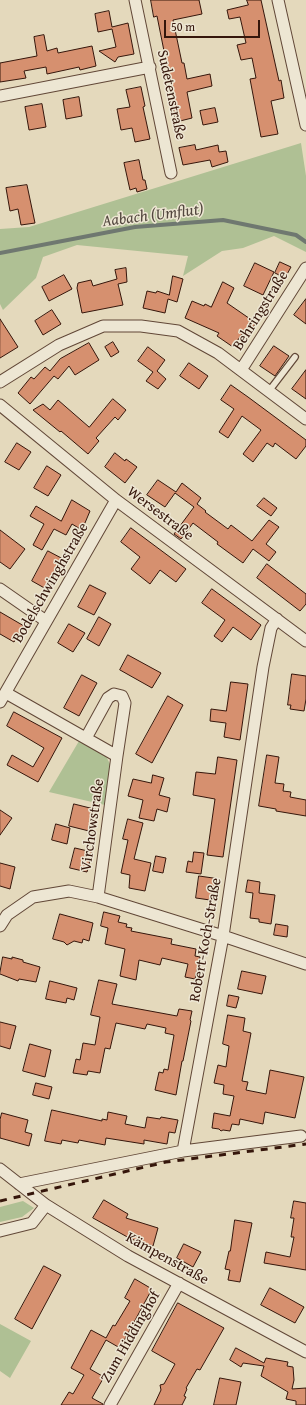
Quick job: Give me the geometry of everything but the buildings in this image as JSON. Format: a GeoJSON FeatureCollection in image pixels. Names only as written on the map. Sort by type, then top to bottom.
{"type":"FeatureCollection","features":[{"type":"Feature","properties":{"kind":"street","name":"Sudetenstraße"},"geometry":{"type":"LineString","coordinates":[[135,0],[171,173]]}},
{"type":"Feature","properties":{"kind":"street"},"geometry":{"type":"LineString","coordinates":[[278,0],[306,125]]}},
{"type":"Feature","properties":{"kind":"street"},"geometry":{"type":"LineString","coordinates":[[0,96],[150,68]]}},
{"type":"Feature","properties":{"kind":"street","name":"Behringstraße"},"geometry":{"type":"LineString","coordinates":[[241,370],[306,268]]}},
{"type":"Feature","properties":{"kind":"street","name":"Behringstraße"},"geometry":{"type":"LineString","coordinates":[[0,382],[59,345],[103,326],[141,326],[178,332],[218,353],[304,415]]}},
{"type":"Feature","properties":{"kind":"street","name":"Wersestraße"},"geometry":{"type":"LineString","coordinates":[[0,405],[116,500],[306,641]]}},
{"type":"Feature","properties":{"kind":"street","name":"Bodelschwinghstraße"},"geometry":{"type":"LineString","coordinates":[[3,698],[116,500]]}},
{"type":"Feature","properties":{"kind":"street"},"geometry":{"type":"LineString","coordinates":[[0,589],[46,621]]}},
{"type":"Feature","properties":{"kind":"street","name":"Robert-Koch-Straße"},"geometry":{"type":"LineString","coordinates":[[183,1151],[223,936],[263,667],[271,628],[277,619]]}},
{"type":"Feature","properties":{"kind":"street","name":"Virchowstraße"},"geometry":{"type":"LineString","coordinates":[[86,738],[108,698],[114,694],[122,696],[125,703],[98,897]]}},
{"type":"Feature","properties":{"kind":"street"},"geometry":{"type":"LineString","coordinates":[[3,698],[86,738],[117,756]]}},
{"type":"Feature","properties":{"kind":"street"},"geometry":{"type":"LineString","coordinates":[[0,926],[7,915],[32,897],[69,891],[98,897],[223,936],[306,964]]}},
{"type":"Feature","properties":{"kind":"street"},"geometry":{"type":"LineString","coordinates":[[19,1184],[183,1151],[301,1136]]}},
{"type":"Feature","properties":{"kind":"street","name":"Kämpenstraße"},"geometry":{"type":"LineString","coordinates":[[0,1169],[46,1204],[128,1256],[306,1352]]}},
{"type":"Feature","properties":{"kind":"street"},"geometry":{"type":"LineString","coordinates":[[0,1231],[32,1223],[46,1204]]}},
{"type":"Feature","properties":{"kind":"street","name":"Zum Hiddinghof"},"geometry":{"type":"LineString","coordinates":[[110,1405],[179,1284]]}},
{"type":"Feature","properties":{"kind":"lane"},"geometry":{"type":"LineString","coordinates":[[270,391],[295,357]]}},
{"type":"Feature","properties":{"kind":"green space"},"geometry":{"type":"Polygon","coordinates":[[[301,143],[306,176],[306,252],[274,236],[243,248],[222,251],[183,276],[188,256],[77,245],[43,257],[36,278],[3,310],[0,304],[0,229],[29,227],[301,143]]]}},
{"type":"Feature","properties":{"kind":"green space"},"geometry":{"type":"Polygon","coordinates":[[[79,741],[106,756],[111,766],[105,805],[49,792],[79,741]]]}},
{"type":"Feature","properties":{"kind":"green space"},"geometry":{"type":"Polygon","coordinates":[[[23,1201],[34,1208],[22,1217],[0,1222],[0,1207],[23,1201]]]}},
{"type":"Feature","properties":{"kind":"green space"},"geometry":{"type":"Polygon","coordinates":[[[0,1324],[31,1341],[10,1378],[0,1371],[0,1324]]]}},
{"type":"Feature","properties":{"kind":"waterway","name":"Aabach (Umflut)"},"geometry":{"type":"LineString","coordinates":[[0,253],[135,227],[223,220],[296,235],[306,242]]}},
{"type":"Feature","properties":{"kind":"railway"},"geometry":{"type":"LineString","coordinates":[[0,1201],[166,1162],[306,1144]]}}]}
